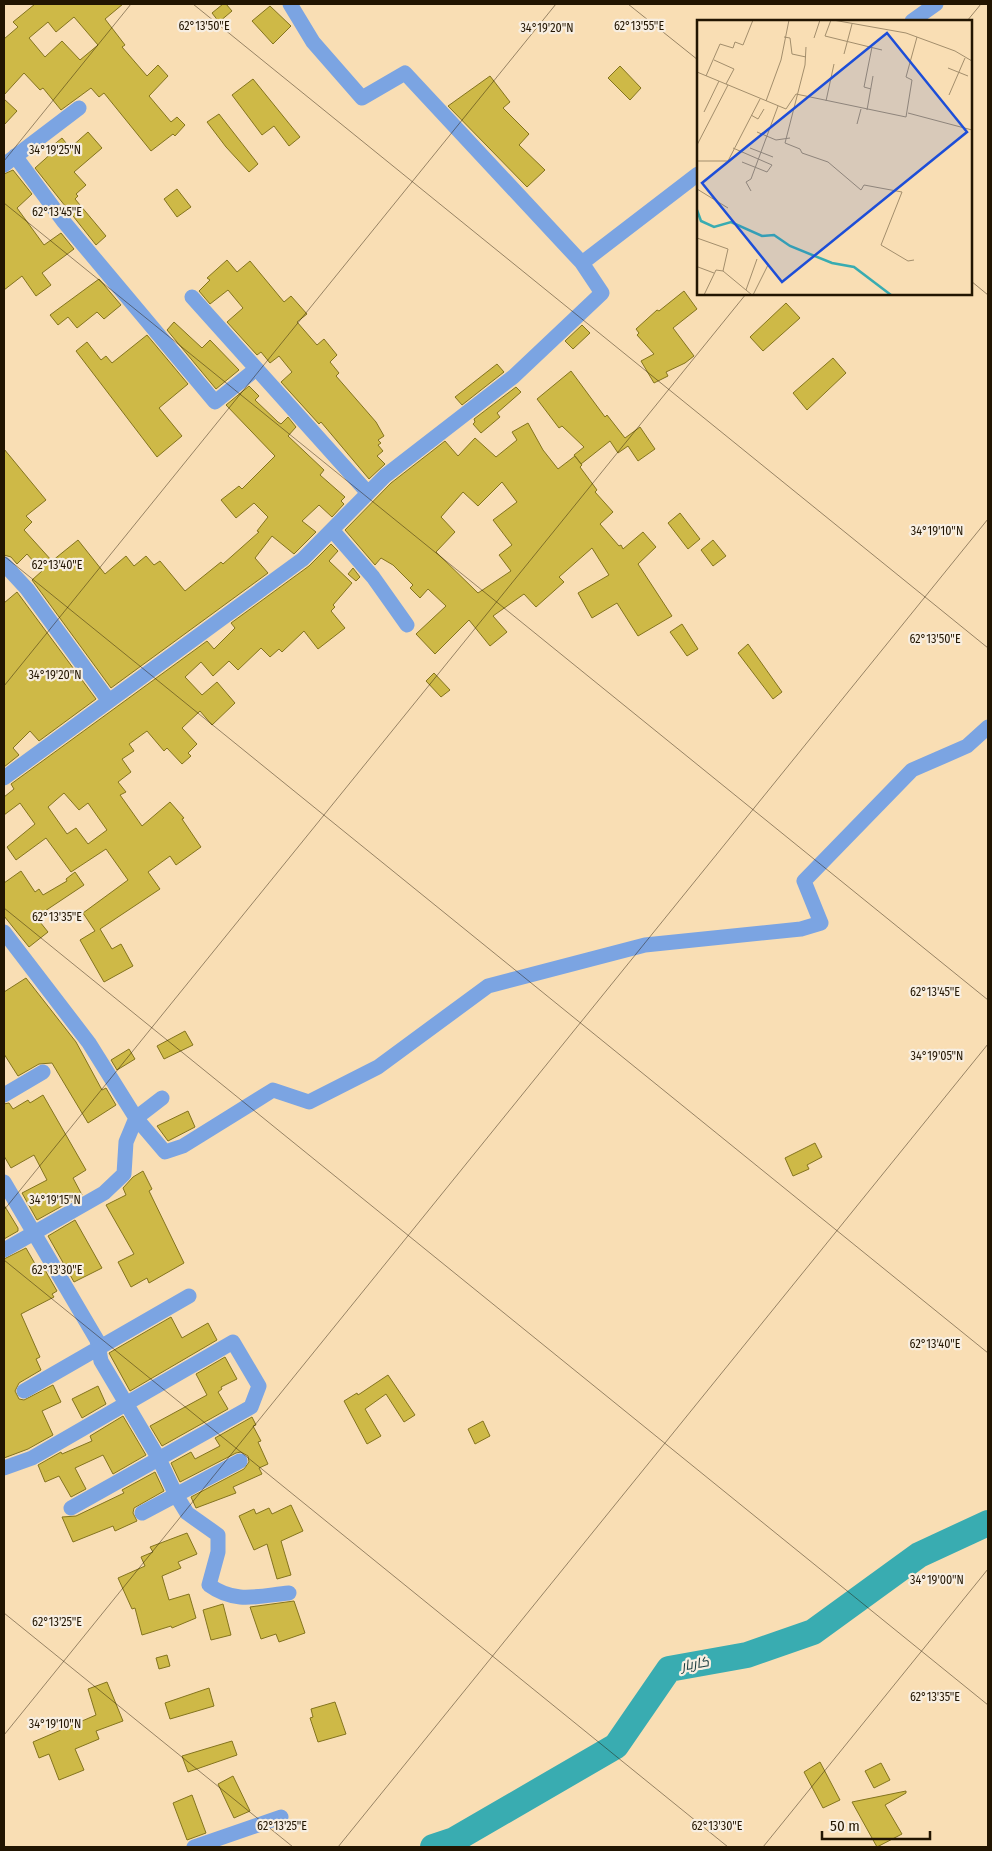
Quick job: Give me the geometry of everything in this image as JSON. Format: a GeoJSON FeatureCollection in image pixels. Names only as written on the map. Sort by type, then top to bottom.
{"type":"FeatureCollection","features":[{"type":"Feature","properties":{"kind":"street"},"geometry":{"type":"LineString","coordinates":[[4,778],[303,559],[385,476],[513,377],[602,293],[582,263],[405,73],[362,98],[313,42],[290,4]]}},
{"type":"Feature","properties":{"kind":"street"},"geometry":{"type":"LineString","coordinates":[[913,20],[936,4]]}},
{"type":"Feature","properties":{"kind":"street"},"geometry":{"type":"LineString","coordinates":[[79,108],[9,161],[64,222],[215,402],[256,368]]}},
{"type":"Feature","properties":{"kind":"street"},"geometry":{"type":"LineString","coordinates":[[582,263],[697,175]]}},
{"type":"Feature","properties":{"kind":"street"},"geometry":{"type":"LineString","coordinates":[[192,297],[368,494]]}},
{"type":"Feature","properties":{"kind":"street"},"geometry":{"type":"LineString","coordinates":[[332,530],[373,577],[406,625]]}},
{"type":"Feature","properties":{"kind":"street"},"geometry":{"type":"LineString","coordinates":[[4,564],[43,610],[109,701]]}},
{"type":"Feature","properties":{"kind":"street"},"geometry":{"type":"LineString","coordinates":[[4,932],[89,1043],[136,1118],[165,1152],[183,1146],[273,1090],[309,1102],[378,1067],[488,986],[644,945],[791,930],[821,922],[804,881],[912,770],[967,746],[988,727]]}},
{"type":"Feature","properties":{"kind":"street"},"geometry":{"type":"LineString","coordinates":[[4,1095],[44,1072]]}},
{"type":"Feature","properties":{"kind":"street"},"geometry":{"type":"LineString","coordinates":[[4,1250],[104,1193],[124,1174],[126,1142],[136,1118],[162,1098]]}},
{"type":"Feature","properties":{"kind":"street"},"geometry":{"type":"LineString","coordinates":[[4,1182],[97,1340],[101,1361],[158,1459],[176,1495],[187,1513],[218,1535],[218,1552],[209,1585],[222,1594],[243,1598],[289,1593]]}},
{"type":"Feature","properties":{"kind":"street"},"geometry":{"type":"LineString","coordinates":[[24,1391],[189,1296]]}},
{"type":"Feature","properties":{"kind":"street"},"geometry":{"type":"LineString","coordinates":[[4,1468],[32,1458],[233,1342],[259,1386],[251,1407],[70,1508]]}},
{"type":"Feature","properties":{"kind":"street"},"geometry":{"type":"LineString","coordinates":[[142,1513],[240,1461]]}},
{"type":"Feature","properties":{"kind":"street"},"geometry":{"type":"LineString","coordinates":[[194,1847],[281,1816]]}},
{"type":"Feature","properties":{"kind":"building"},"geometry":{"type":"Polygon","coordinates":[[[35,4],[123,4],[105,19],[125,45],[122,47],[147,76],[158,65],[168,76],[149,96],[171,122],[177,117],[185,125],[175,136],[173,134],[151,151],[104,93],[99,97],[91,88],[61,110],[43,88],[40,90],[24,73],[4,95],[4,39],[18,27],[13,22],[35,4]],[[74,17],[56,32],[48,22],[29,38],[45,57],[62,41],[80,60],[98,45],[74,17]]]}},
{"type":"Feature","properties":{"kind":"building"},"geometry":{"type":"Polygon","coordinates":[[[223,4],[226,4],[232,11],[219,22],[212,13],[223,4]]]}},
{"type":"Feature","properties":{"kind":"building"},"geometry":{"type":"Polygon","coordinates":[[[270,6],[291,26],[273,44],[252,21],[270,6]]]}},
{"type":"Feature","properties":{"kind":"building"},"geometry":{"type":"Polygon","coordinates":[[[620,66],[641,88],[630,100],[608,78],[620,66]]]}},
{"type":"Feature","properties":{"kind":"building"},"geometry":{"type":"Polygon","coordinates":[[[490,76],[510,102],[503,108],[529,134],[519,145],[545,170],[527,187],[448,106],[490,76]]]}},
{"type":"Feature","properties":{"kind":"building"},"geometry":{"type":"Polygon","coordinates":[[[253,79],[300,137],[289,146],[274,126],[262,135],[232,95],[253,79]]]}},
{"type":"Feature","properties":{"kind":"building"},"geometry":{"type":"Polygon","coordinates":[[[4,99],[17,111],[4,125],[4,99]]]}},
{"type":"Feature","properties":{"kind":"building"},"geometry":{"type":"Polygon","coordinates":[[[219,114],[258,164],[249,172],[226,147],[207,122],[219,114]]]}},
{"type":"Feature","properties":{"kind":"building"},"geometry":{"type":"Polygon","coordinates":[[[88,132],[102,148],[74,172],[86,185],[76,194],[78,196],[75,199],[106,236],[96,245],[35,168],[54,151],[51,147],[62,138],[70,148],[88,132]]]}},
{"type":"Feature","properties":{"kind":"building"},"geometry":{"type":"Polygon","coordinates":[[[13,170],[32,194],[17,208],[44,245],[61,233],[74,249],[42,273],[51,285],[36,296],[22,276],[4,290],[4,174],[13,170]]]}},
{"type":"Feature","properties":{"kind":"building"},"geometry":{"type":"Polygon","coordinates":[[[177,189],[191,207],[177,217],[164,199],[177,189]]]}},
{"type":"Feature","properties":{"kind":"building"},"geometry":{"type":"Polygon","coordinates":[[[227,260],[237,272],[250,261],[284,302],[291,296],[307,314],[297,322],[317,345],[324,339],[337,355],[330,362],[339,373],[336,376],[376,422],[384,436],[378,440],[381,443],[378,445],[383,451],[377,456],[385,464],[369,479],[321,422],[319,424],[281,382],[292,372],[279,356],[270,363],[261,352],[257,355],[227,322],[243,308],[228,290],[210,304],[199,291],[210,280],[207,278],[227,260]]]}},
{"type":"Feature","properties":{"kind":"building"},"geometry":{"type":"Polygon","coordinates":[[[99,279],[121,305],[104,319],[97,312],[77,328],[68,317],[58,325],[50,315],[99,279]]]}},
{"type":"Feature","properties":{"kind":"building"},"geometry":{"type":"Polygon","coordinates":[[[684,291],[697,309],[673,328],[694,356],[685,363],[666,372],[668,376],[654,383],[641,361],[654,354],[637,335],[639,333],[636,329],[657,310],[659,311],[684,291]]]}},
{"type":"Feature","properties":{"kind":"building"},"geometry":{"type":"Polygon","coordinates":[[[786,303],[800,318],[763,351],[750,337],[786,303]]]}},
{"type":"Feature","properties":{"kind":"building"},"geometry":{"type":"Polygon","coordinates":[[[174,322],[202,348],[210,340],[239,370],[216,389],[167,330],[174,322]]]}},
{"type":"Feature","properties":{"kind":"building"},"geometry":{"type":"Polygon","coordinates":[[[582,325],[590,333],[573,349],[565,341],[582,325]]]}},
{"type":"Feature","properties":{"kind":"building"},"geometry":{"type":"Polygon","coordinates":[[[147,335],[188,384],[159,408],[182,436],[157,457],[76,351],[87,342],[101,360],[106,356],[112,363],[147,335]]]}},
{"type":"Feature","properties":{"kind":"building"},"geometry":{"type":"Polygon","coordinates":[[[833,358],[846,373],[807,410],[793,393],[833,358]]]}},
{"type":"Feature","properties":{"kind":"building"},"geometry":{"type":"Polygon","coordinates":[[[497,364],[504,372],[462,405],[455,397],[497,364]]]}},
{"type":"Feature","properties":{"kind":"building"},"geometry":{"type":"Polygon","coordinates":[[[571,371],[605,417],[607,415],[625,438],[640,427],[655,449],[638,461],[628,446],[618,453],[610,441],[581,464],[574,455],[584,447],[562,426],[559,428],[537,399],[571,371]]]}},
{"type":"Feature","properties":{"kind":"building"},"geometry":{"type":"Polygon","coordinates":[[[249,386],[259,396],[255,400],[278,422],[281,424],[288,417],[296,427],[288,436],[324,470],[320,475],[345,497],[341,501],[344,504],[332,517],[319,505],[302,521],[316,532],[294,554],[272,536],[255,558],[268,573],[111,688],[32,580],[42,571],[27,554],[17,564],[11,557],[4,555],[4,449],[46,500],[26,516],[32,522],[24,530],[52,561],[78,540],[105,574],[126,556],[134,566],[146,556],[154,565],[160,561],[185,591],[221,562],[223,564],[259,532],[257,531],[268,517],[254,503],[236,518],[221,500],[239,486],[242,489],[275,456],[226,405],[249,386]]]}},
{"type":"Feature","properties":{"kind":"building"},"geometry":{"type":"Polygon","coordinates":[[[516,387],[521,392],[497,413],[500,417],[481,433],[473,424],[475,422],[474,419],[516,387]]]}},
{"type":"Feature","properties":{"kind":"building"},"geometry":{"type":"Polygon","coordinates":[[[528,423],[543,450],[558,469],[575,456],[582,465],[580,467],[597,490],[595,492],[613,512],[600,524],[619,546],[621,545],[623,549],[643,532],[656,547],[638,564],[672,616],[638,636],[617,603],[592,618],[578,593],[609,575],[592,548],[559,577],[564,582],[536,607],[524,594],[493,616],[507,632],[490,646],[469,620],[435,654],[416,634],[446,606],[428,589],[420,598],[410,588],[413,585],[393,565],[381,558],[375,565],[345,530],[391,483],[445,441],[458,456],[475,438],[496,457],[517,440],[512,432],[528,423]],[[502,482],[478,506],[463,492],[441,517],[455,532],[436,552],[478,593],[511,571],[499,555],[512,545],[493,520],[517,502],[502,482]]]}},
{"type":"Feature","properties":{"kind":"building"},"geometry":{"type":"Polygon","coordinates":[[[680,513],[700,539],[688,549],[668,523],[680,513]]]}},
{"type":"Feature","properties":{"kind":"building"},"geometry":{"type":"Polygon","coordinates":[[[713,540],[726,556],[713,566],[701,550],[713,540]]]}},
{"type":"Feature","properties":{"kind":"building"},"geometry":{"type":"Polygon","coordinates":[[[331,544],[338,551],[329,561],[352,583],[333,605],[335,607],[331,611],[345,628],[318,649],[304,631],[282,652],[279,649],[270,657],[261,648],[238,670],[229,661],[213,676],[201,662],[185,677],[202,695],[217,682],[235,703],[212,725],[200,711],[182,728],[197,744],[188,753],[191,756],[182,764],[167,748],[164,751],[147,731],[129,744],[134,751],[122,759],[131,772],[118,782],[126,792],[120,795],[142,826],[170,802],[184,818],[182,819],[201,847],[176,865],[170,856],[148,872],[160,889],[100,929],[112,949],[121,944],[133,966],[104,982],[80,940],[95,931],[83,913],[128,880],[106,849],[71,872],[46,838],[16,860],[7,847],[35,824],[20,803],[4,815],[4,797],[14,789],[11,784],[207,641],[214,649],[235,628],[231,623],[309,566],[331,544]],[[64,793],[48,807],[67,834],[76,828],[88,844],[107,830],[88,803],[79,810],[64,793]]]}},
{"type":"Feature","properties":{"kind":"building"},"geometry":{"type":"Polygon","coordinates":[[[353,568],[360,577],[356,581],[348,574],[353,568]]]}},
{"type":"Feature","properties":{"kind":"building"},"geometry":{"type":"Polygon","coordinates":[[[17,592],[96,699],[39,741],[30,731],[13,748],[19,755],[4,767],[4,603],[17,592]]]}},
{"type":"Feature","properties":{"kind":"building"},"geometry":{"type":"Polygon","coordinates":[[[682,624],[698,649],[687,656],[670,632],[682,624]]]}},
{"type":"Feature","properties":{"kind":"building"},"geometry":{"type":"Polygon","coordinates":[[[748,644],[782,692],[773,699],[738,653],[748,644]]]}},
{"type":"Feature","properties":{"kind":"building"},"geometry":{"type":"Polygon","coordinates":[[[434,673],[450,690],[441,697],[426,681],[434,673]]]}},
{"type":"Feature","properties":{"kind":"building"},"geometry":{"type":"Polygon","coordinates":[[[21,871],[35,892],[39,889],[43,895],[67,881],[66,879],[75,872],[84,885],[36,917],[48,932],[29,947],[4,916],[4,883],[21,871]]]}},
{"type":"Feature","properties":{"kind":"building"},"geometry":{"type":"Polygon","coordinates":[[[26,978],[76,1042],[102,1090],[106,1088],[116,1105],[88,1123],[52,1063],[39,1064],[18,1076],[4,1054],[4,992],[26,978]]]}},
{"type":"Feature","properties":{"kind":"building"},"geometry":{"type":"Polygon","coordinates":[[[185,1031],[193,1045],[164,1059],[157,1046],[185,1031]]]}},
{"type":"Feature","properties":{"kind":"building"},"geometry":{"type":"Polygon","coordinates":[[[129,1049],[135,1059],[117,1070],[111,1060],[129,1049]]]}},
{"type":"Feature","properties":{"kind":"building"},"geometry":{"type":"Polygon","coordinates":[[[43,1095],[86,1170],[73,1178],[82,1195],[37,1220],[22,1193],[47,1180],[34,1155],[11,1168],[4,1156],[4,1104],[9,1103],[13,1109],[28,1100],[30,1103],[43,1095]]]}},
{"type":"Feature","properties":{"kind":"building"},"geometry":{"type":"Polygon","coordinates":[[[188,1111],[195,1127],[168,1141],[157,1126],[188,1111]]]}},
{"type":"Feature","properties":{"kind":"building"},"geometry":{"type":"Polygon","coordinates":[[[815,1143],[822,1157],[807,1165],[809,1169],[793,1176],[785,1158],[815,1143]]]}},
{"type":"Feature","properties":{"kind":"building"},"geometry":{"type":"Polygon","coordinates":[[[143,1171],[152,1189],[149,1191],[184,1263],[149,1283],[147,1278],[131,1287],[118,1262],[134,1254],[106,1205],[126,1195],[123,1188],[133,1177],[143,1171]]]}},
{"type":"Feature","properties":{"kind":"building"},"geometry":{"type":"Polygon","coordinates":[[[4,1205],[18,1231],[4,1239],[4,1205]]]}},
{"type":"Feature","properties":{"kind":"building"},"geometry":{"type":"Polygon","coordinates":[[[75,1220],[102,1268],[74,1282],[48,1236],[75,1220]]]}},
{"type":"Feature","properties":{"kind":"building"},"geometry":{"type":"Polygon","coordinates":[[[26,1248],[38,1269],[42,1267],[45,1270],[57,1291],[52,1294],[54,1297],[21,1314],[40,1357],[36,1359],[41,1370],[19,1383],[15,1391],[19,1399],[24,1400],[53,1385],[61,1402],[42,1411],[53,1435],[28,1449],[4,1458],[4,1259],[26,1248]]]}},
{"type":"Feature","properties":{"kind":"building"},"geometry":{"type":"Polygon","coordinates":[[[171,1317],[182,1338],[208,1323],[217,1340],[130,1391],[109,1353],[171,1317]]]}},
{"type":"Feature","properties":{"kind":"building"},"geometry":{"type":"Polygon","coordinates":[[[225,1357],[237,1379],[221,1387],[222,1389],[218,1392],[228,1409],[162,1446],[150,1426],[207,1395],[196,1374],[225,1357]]]}},
{"type":"Feature","properties":{"kind":"building"},"geometry":{"type":"Polygon","coordinates":[[[388,1375],[415,1415],[404,1422],[386,1394],[365,1409],[381,1436],[367,1444],[344,1401],[357,1393],[358,1395],[388,1375]]]}},
{"type":"Feature","properties":{"kind":"building"},"geometry":{"type":"Polygon","coordinates":[[[98,1386],[106,1404],[82,1418],[72,1399],[98,1386]]]}},
{"type":"Feature","properties":{"kind":"building"},"geometry":{"type":"Polygon","coordinates":[[[123,1416],[146,1455],[113,1474],[103,1455],[75,1468],[86,1489],[71,1497],[59,1476],[45,1482],[38,1465],[61,1452],[62,1454],[92,1441],[90,1436],[123,1416]]]}},
{"type":"Feature","properties":{"kind":"building"},"geometry":{"type":"Polygon","coordinates":[[[252,1417],[256,1425],[253,1426],[261,1441],[258,1442],[268,1464],[259,1468],[262,1474],[233,1487],[236,1493],[196,1508],[191,1497],[244,1469],[249,1462],[248,1456],[241,1452],[236,1453],[180,1482],[171,1463],[191,1452],[195,1459],[220,1446],[215,1438],[252,1417]]]}},
{"type":"Feature","properties":{"kind":"building"},"geometry":{"type":"Polygon","coordinates":[[[483,1421],[490,1436],[475,1444],[468,1429],[483,1421]]]}},
{"type":"Feature","properties":{"kind":"building"},"geometry":{"type":"Polygon","coordinates":[[[155,1472],[164,1491],[134,1508],[133,1513],[137,1521],[115,1531],[113,1526],[73,1542],[62,1517],[76,1516],[124,1493],[122,1490],[155,1472]]]}},
{"type":"Feature","properties":{"kind":"building"},"geometry":{"type":"Polygon","coordinates":[[[291,1505],[303,1531],[281,1541],[291,1575],[277,1579],[267,1544],[254,1550],[239,1516],[254,1509],[256,1514],[269,1508],[272,1514],[291,1505]]]}},
{"type":"Feature","properties":{"kind":"building"},"geometry":{"type":"Polygon","coordinates":[[[187,1533],[197,1554],[178,1562],[181,1568],[162,1576],[169,1600],[189,1594],[196,1618],[172,1628],[171,1626],[142,1635],[135,1608],[132,1609],[118,1578],[145,1566],[141,1557],[153,1552],[150,1547],[187,1533]]]}},
{"type":"Feature","properties":{"kind":"building"},"geometry":{"type":"Polygon","coordinates":[[[294,1601],[305,1633],[279,1642],[276,1634],[261,1639],[250,1607],[294,1601]]]}},
{"type":"Feature","properties":{"kind":"building"},"geometry":{"type":"Polygon","coordinates":[[[223,1604],[231,1635],[211,1640],[203,1610],[223,1604]]]}},
{"type":"Feature","properties":{"kind":"building"},"geometry":{"type":"Polygon","coordinates":[[[167,1655],[170,1666],[159,1669],[156,1658],[167,1655]]]}},
{"type":"Feature","properties":{"kind":"building"},"geometry":{"type":"Polygon","coordinates":[[[107,1682],[123,1721],[96,1731],[99,1739],[75,1749],[84,1770],[59,1780],[49,1754],[39,1758],[33,1742],[96,1715],[88,1689],[107,1682]]]}},
{"type":"Feature","properties":{"kind":"building"},"geometry":{"type":"Polygon","coordinates":[[[209,1688],[214,1706],[170,1719],[165,1703],[209,1688]]]}},
{"type":"Feature","properties":{"kind":"building"},"geometry":{"type":"Polygon","coordinates":[[[335,1702],[346,1734],[318,1742],[310,1718],[313,1717],[311,1709],[335,1702]]]}},
{"type":"Feature","properties":{"kind":"building"},"geometry":{"type":"Polygon","coordinates":[[[232,1741],[237,1755],[188,1772],[182,1756],[232,1741]]]}},
{"type":"Feature","properties":{"kind":"building"},"geometry":{"type":"Polygon","coordinates":[[[820,1762],[840,1800],[823,1808],[804,1772],[820,1762]]]}},
{"type":"Feature","properties":{"kind":"building"},"geometry":{"type":"Polygon","coordinates":[[[881,1763],[890,1780],[874,1788],[865,1771],[881,1763]]]}},
{"type":"Feature","properties":{"kind":"building"},"geometry":{"type":"Polygon","coordinates":[[[233,1776],[250,1811],[234,1818],[218,1784],[233,1776]]]}},
{"type":"Feature","properties":{"kind":"building"},"geometry":{"type":"Polygon","coordinates":[[[906,1791],[906,1793],[885,1805],[902,1834],[877,1847],[852,1802],[906,1791]]]}},
{"type":"Feature","properties":{"kind":"building"},"geometry":{"type":"Polygon","coordinates":[[[192,1795],[206,1833],[187,1840],[173,1803],[192,1795]]]}},
{"type":"Feature","properties":{"kind":"waterway","name":"کاربار"},"geometry":{"type":"LineString","coordinates":[[433,1847],[454,1840],[616,1746],[669,1669],[747,1655],[813,1632],[919,1555],[988,1523]]}}]}
